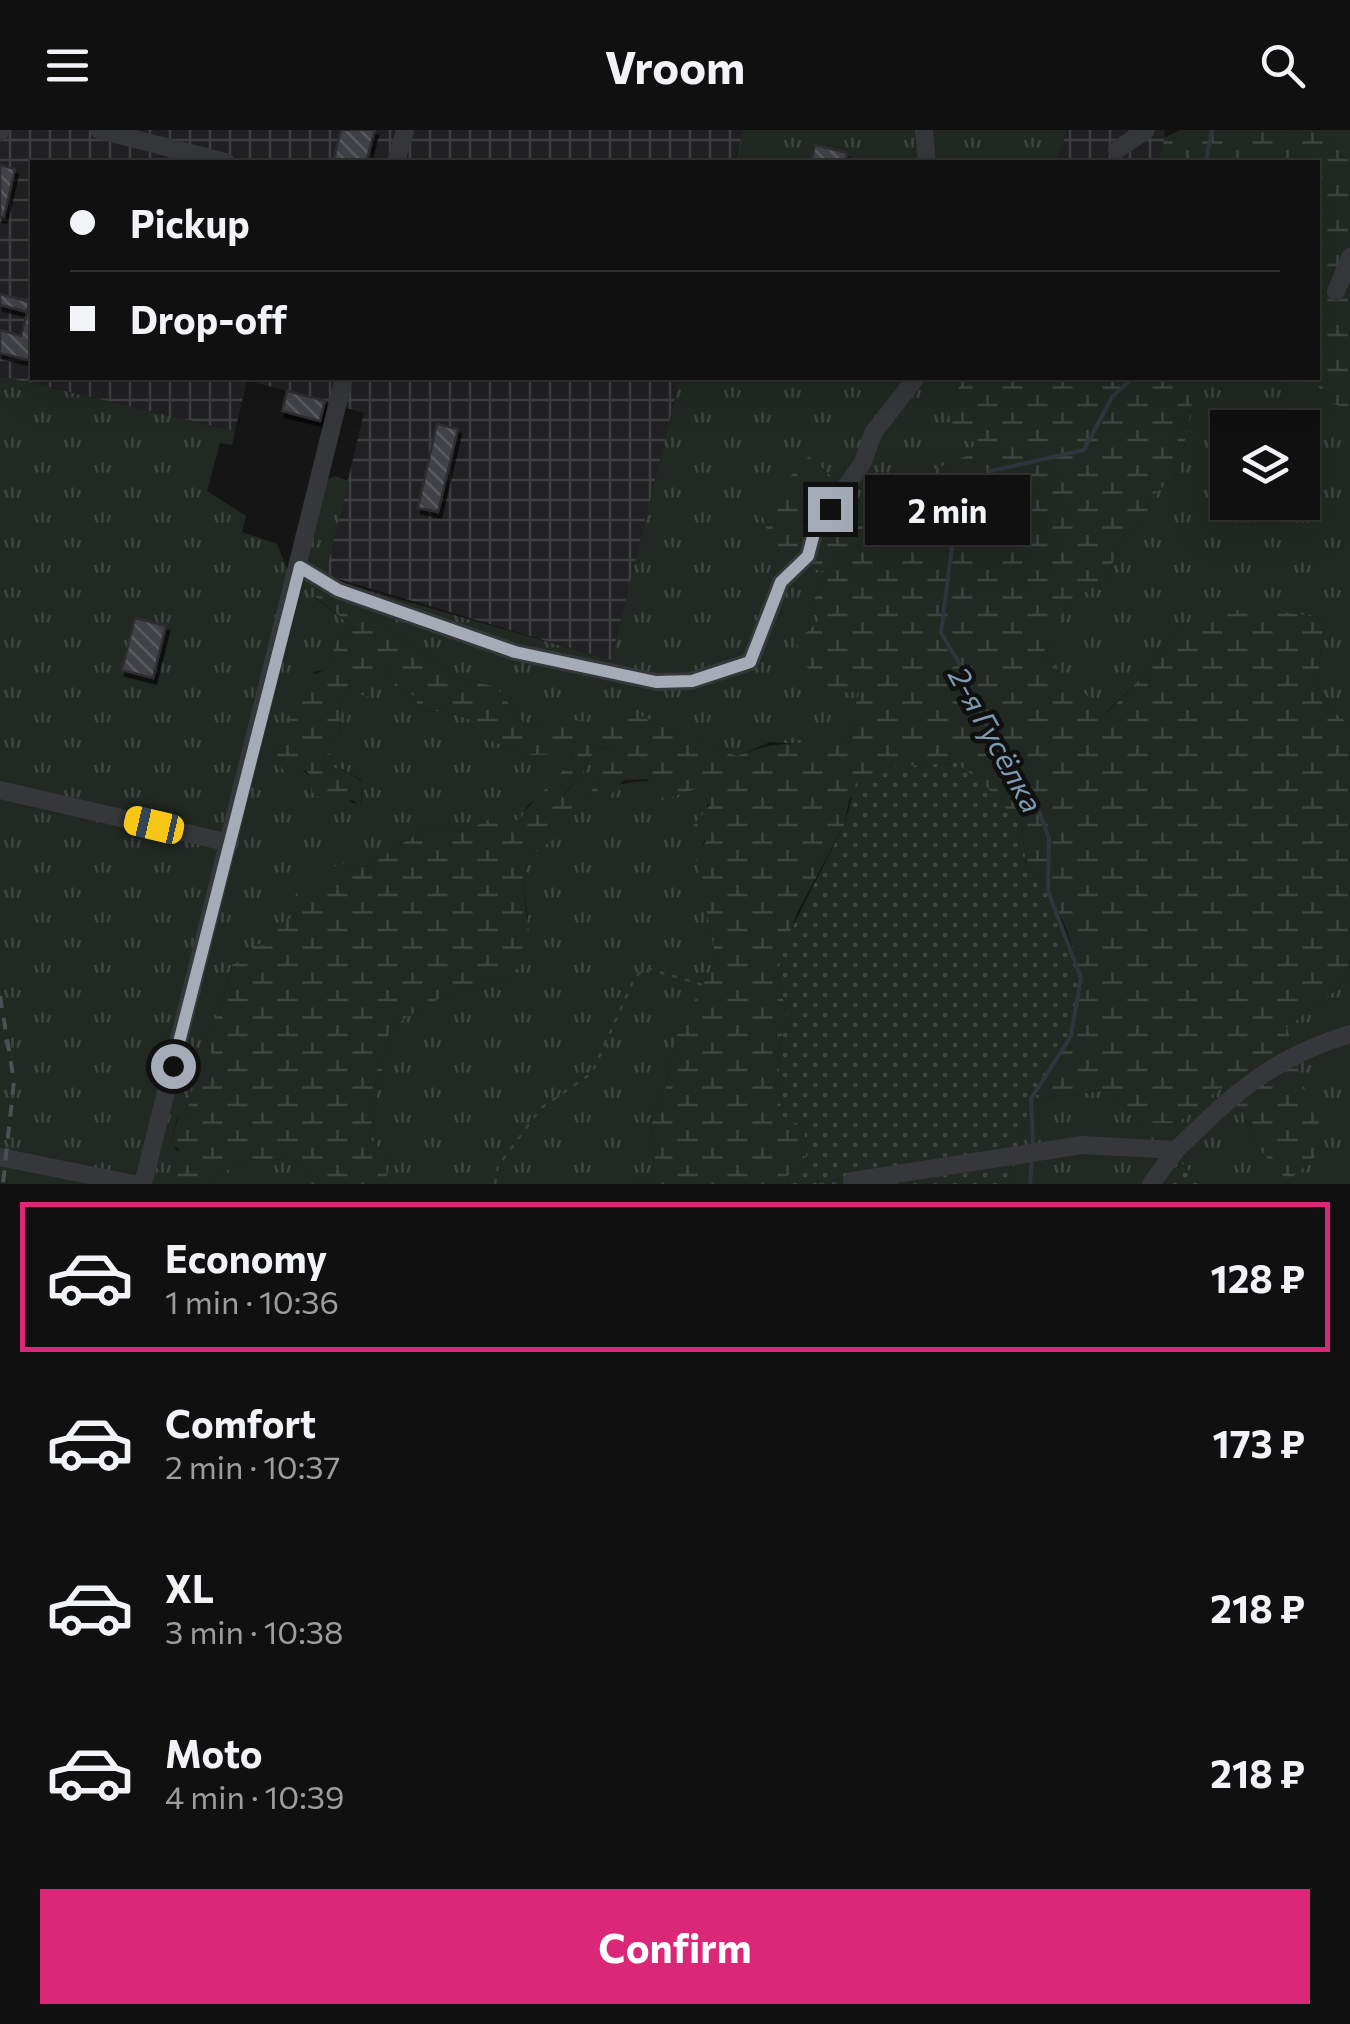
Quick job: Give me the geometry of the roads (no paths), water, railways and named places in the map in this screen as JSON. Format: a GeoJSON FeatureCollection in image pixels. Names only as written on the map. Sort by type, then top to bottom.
{"type":"FeatureCollection","features":[{"type":"Feature","properties":{"kind":"street"},"geometry":{"type":"LineString","coordinates":[[99,130],[218,160]]}},
{"type":"Feature","properties":{"kind":"street"},"geometry":{"type":"LineString","coordinates":[[397,160],[405,130]]}},
{"type":"Feature","properties":{"kind":"street"},"geometry":{"type":"LineString","coordinates":[[924,130],[927,160]]}},
{"type":"Feature","properties":{"kind":"street"},"geometry":{"type":"LineString","coordinates":[[1117,150],[1146,130]]}},
{"type":"Feature","properties":{"kind":"street"},"geometry":{"type":"LineString","coordinates":[[1336,292],[1350,257]]}},
{"type":"Feature","properties":{"kind":"street"},"geometry":{"type":"LineString","coordinates":[[143,1184],[344,380]]}},
{"type":"Feature","properties":{"kind":"street"},"geometry":{"type":"LineString","coordinates":[[300,567],[338,590],[515,652],[656,682],[692,681],[750,662],[781,582],[808,556],[814,533],[863,462],[872,434],[914,380]]}},
{"type":"Feature","properties":{"kind":"street"},"geometry":{"type":"LineString","coordinates":[[0,790],[230,843]]}},
{"type":"Feature","properties":{"kind":"street"},"geometry":{"type":"LineString","coordinates":[[1151,1184],[1176,1150],[1248,1080],[1291,1055],[1350,1034]]}},
{"type":"Feature","properties":{"kind":"street"},"geometry":{"type":"LineString","coordinates":[[852,1181],[951,1169],[1082,1145],[1176,1150]]}},
{"type":"Feature","properties":{"kind":"street"},"geometry":{"type":"LineString","coordinates":[[0,1157],[134,1184]]}},
{"type":"Feature","properties":{"kind":"waterway","name":"2-я Гусёлка"},"geometry":{"type":"LineString","coordinates":[[1206,160],[1212,130]]}},
{"type":"Feature","properties":{"kind":"waterway","name":"2-я Гусёлка"},"geometry":{"type":"LineString","coordinates":[[1033,1145],[1031,1099],[1071,1036],[1081,978],[1048,891],[1049,838],[1033,796],[995,745],[961,666],[941,633],[953,538],[991,471],[1084,450],[1112,397],[1131,380]]}},
{"type":"Feature","properties":{"kind":"waterway","name":"2-я Гусёлка"},"geometry":{"type":"LineString","coordinates":[[1030,1184],[1032,1159]]}},
{"type":"Feature","properties":{"kind":"railway"},"geometry":{"type":"LineString","coordinates":[[0,996],[14,1081],[3,1184]]}}]}
